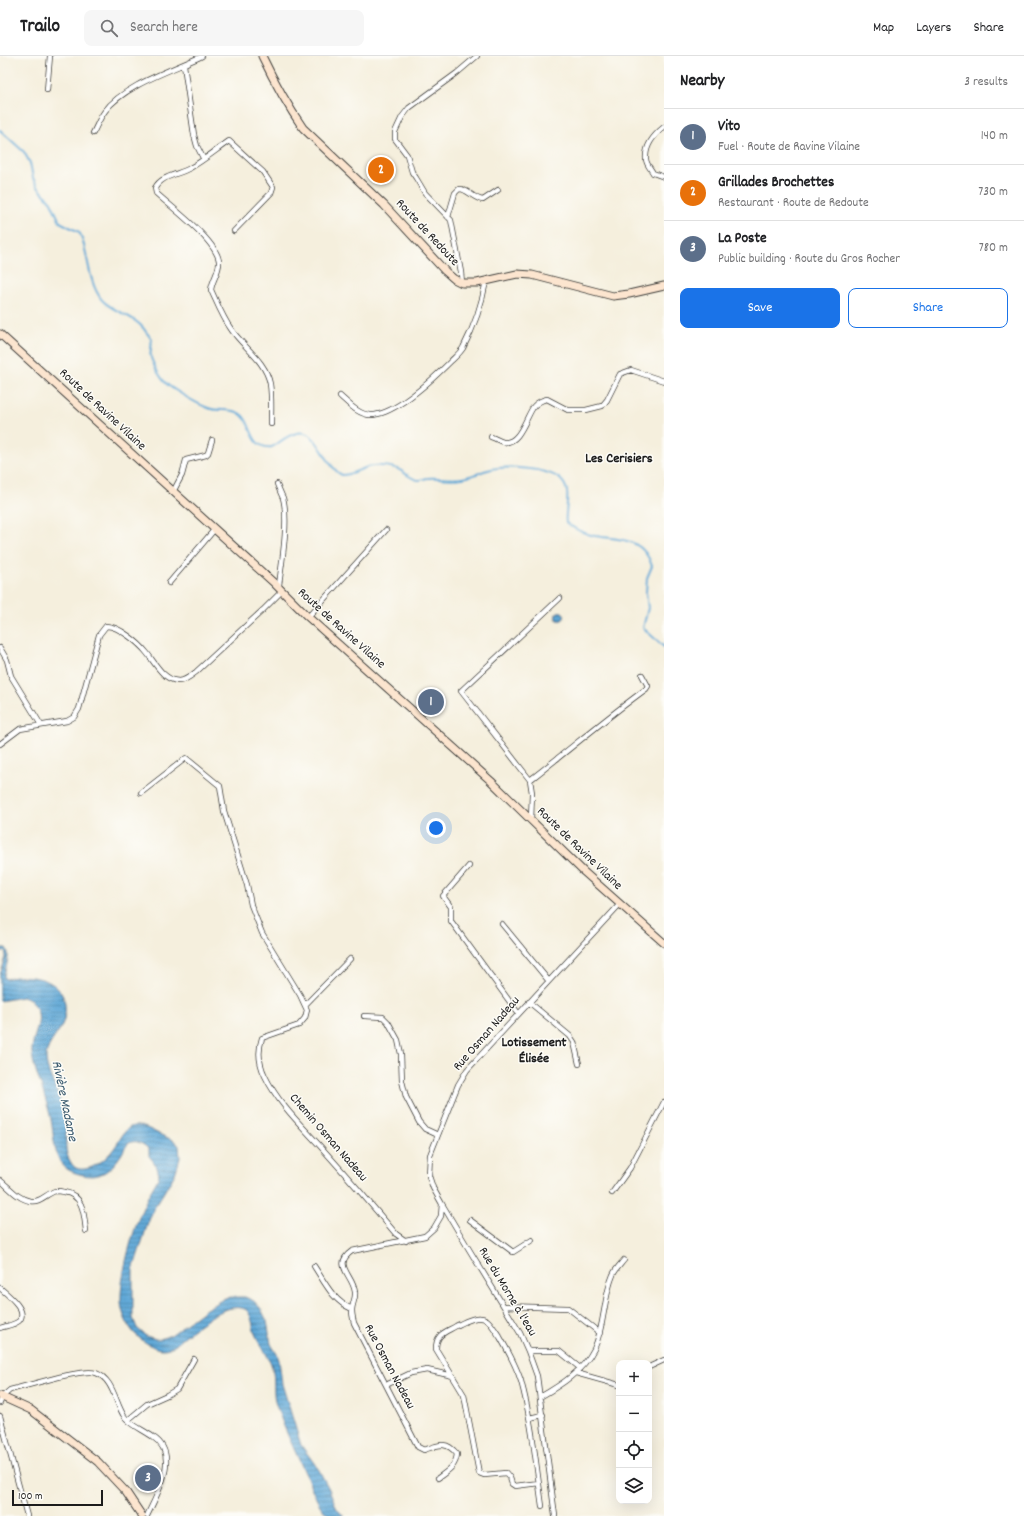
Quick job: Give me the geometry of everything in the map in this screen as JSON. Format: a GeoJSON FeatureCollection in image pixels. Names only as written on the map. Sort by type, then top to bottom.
{"type":"FeatureCollection","features":[{"type":"Feature","properties":{"kind":"main road","name":"Route de Redoute"},"geometry":{"type":"LineString","coordinates":[[262,56],[292,113],[303,128],[384,205],[454,279],[462,283],[477,283],[517,274],[532,275],[613,296],[664,286]]}},
{"type":"Feature","properties":{"kind":"main road","name":"Route de Ravine Vilaine"},"geometry":{"type":"LineString","coordinates":[[0,334],[531,820],[584,872],[664,943]]}},
{"type":"Feature","properties":{"kind":"main road"},"geometry":{"type":"LineString","coordinates":[[1,1398],[31,1410],[98,1462],[126,1492],[142,1516]]}},
{"type":"Feature","properties":{"kind":"street"},"geometry":{"type":"LineString","coordinates":[[47,90],[50,56]]}},
{"type":"Feature","properties":{"kind":"street"},"geometry":{"type":"LineString","coordinates":[[94,133],[105,111],[117,98],[136,87],[202,56]]}},
{"type":"Feature","properties":{"kind":"street"},"geometry":{"type":"LineString","coordinates":[[462,283],[452,224],[448,216],[425,193],[412,172],[407,155],[395,139],[395,132],[402,117],[409,108],[457,73],[477,56]]}},
{"type":"Feature","properties":{"kind":"street"},"geometry":{"type":"LineString","coordinates":[[184,65],[194,135],[197,146],[203,158]]}},
{"type":"Feature","properties":{"kind":"street"},"geometry":{"type":"LineString","coordinates":[[664,127],[655,134],[647,147],[646,160],[653,173],[664,177]]}},
{"type":"Feature","properties":{"kind":"street"},"geometry":{"type":"LineString","coordinates":[[234,230],[271,193],[274,187],[263,172],[229,141],[189,169],[175,173],[158,184],[155,188],[156,194],[212,245],[219,261],[218,270],[211,290],[230,328],[264,368],[270,384],[271,424]]}},
{"type":"Feature","properties":{"kind":"street"},"geometry":{"type":"LineString","coordinates":[[448,216],[455,193],[459,188],[463,189],[474,197],[483,200],[498,190]]}},
{"type":"Feature","properties":{"kind":"street"},"geometry":{"type":"LineString","coordinates":[[340,396],[360,413],[369,416],[387,411],[418,391],[439,373],[462,349],[482,302],[486,281]]}},
{"type":"Feature","properties":{"kind":"street"},"geometry":{"type":"LineString","coordinates":[[492,437],[504,442],[512,440],[521,431],[533,408],[540,401],[547,399],[568,410],[586,410],[602,406],[607,400],[620,374],[631,370],[664,381]]}},
{"type":"Feature","properties":{"kind":"street"},"geometry":{"type":"LineString","coordinates":[[173,492],[182,475],[186,460],[206,455],[212,440]]}},
{"type":"Feature","properties":{"kind":"street"},"geometry":{"type":"LineString","coordinates":[[0,744],[20,729],[67,721],[74,717],[79,709],[99,635],[106,626],[111,626],[121,630],[146,651],[164,675],[178,681],[186,679],[196,672],[263,610],[280,589],[279,585],[284,540],[285,510],[283,498],[277,484]]}},
{"type":"Feature","properties":{"kind":"street"},"geometry":{"type":"LineString","coordinates":[[169,583],[214,530]]}},
{"type":"Feature","properties":{"kind":"street"},"geometry":{"type":"LineString","coordinates":[[308,616],[386,530]]}},
{"type":"Feature","properties":{"kind":"street"},"geometry":{"type":"LineString","coordinates":[[531,820],[532,793],[530,780],[461,691],[560,598]]}},
{"type":"Feature","properties":{"kind":"street"},"geometry":{"type":"LineString","coordinates":[[0,648],[7,660],[11,676],[41,725]]}},
{"type":"Feature","properties":{"kind":"street"},"geometry":{"type":"LineString","coordinates":[[530,780],[646,689],[648,686],[642,675]]}},
{"type":"Feature","properties":{"kind":"street"},"geometry":{"type":"LineString","coordinates":[[141,793],[186,758],[220,786],[224,810],[247,885],[251,905],[262,933],[305,1005],[350,958]]}},
{"type":"Feature","properties":{"kind":"street"},"geometry":{"type":"LineString","coordinates":[[469,866],[443,896],[451,907],[451,921],[518,1013]]}},
{"type":"Feature","properties":{"kind":"street","name":"Rue Osman Nadeau"},"geometry":{"type":"LineString","coordinates":[[438,1478],[449,1471],[456,1462],[457,1454],[448,1445],[441,1444],[424,1450],[418,1447],[354,1323],[352,1310],[355,1294],[353,1284],[343,1265],[345,1258],[352,1251],[406,1241],[424,1236],[434,1228],[441,1216],[442,1204],[433,1188],[429,1176],[430,1154],[458,1085],[467,1070],[518,1013],[620,904]]}},
{"type":"Feature","properties":{"kind":"street"},"geometry":{"type":"LineString","coordinates":[[502,924],[548,980]]}},
{"type":"Feature","properties":{"kind":"street"},"geometry":{"type":"LineString","coordinates":[[529,1002],[570,1036],[574,1042],[579,1064]]}},
{"type":"Feature","properties":{"kind":"street","name":"Chemin Osman Nadeau"},"geometry":{"type":"LineString","coordinates":[[305,1005],[307,1010],[305,1018],[299,1025],[262,1038],[259,1047],[260,1064],[265,1076],[284,1106],[396,1234],[406,1241]]}},
{"type":"Feature","properties":{"kind":"street"},"geometry":{"type":"LineString","coordinates":[[364,1016],[382,1017],[388,1022],[398,1040],[401,1054],[402,1081],[406,1097],[419,1122],[425,1129],[438,1135]]}},
{"type":"Feature","properties":{"kind":"street"},"geometry":{"type":"LineString","coordinates":[[612,1193],[630,1168],[664,1102]]}},
{"type":"Feature","properties":{"kind":"street"},"geometry":{"type":"LineString","coordinates":[[0,1180],[21,1198],[28,1201],[39,1201],[57,1191],[75,1195],[82,1205],[86,1231]]}},
{"type":"Feature","properties":{"kind":"street","name":"Rue du Morne à l'eau"},"geometry":{"type":"LineString","coordinates":[[442,1204],[520,1333],[528,1351],[537,1376],[555,1516]]}},
{"type":"Feature","properties":{"kind":"street"},"geometry":{"type":"LineString","coordinates":[[470,1220],[513,1252],[532,1240]]}},
{"type":"Feature","properties":{"kind":"street"},"geometry":{"type":"LineString","coordinates":[[540,1397],[576,1373],[594,1350],[600,1333],[613,1274],[624,1260]]}},
{"type":"Feature","properties":{"kind":"street"},"geometry":{"type":"LineString","coordinates":[[314,1266],[334,1296],[343,1305],[352,1310]]}},
{"type":"Feature","properties":{"kind":"street"},"geometry":{"type":"LineString","coordinates":[[0,1288],[20,1309],[22,1315],[20,1321],[0,1328]]}},
{"type":"Feature","properties":{"kind":"street"},"geometry":{"type":"LineString","coordinates":[[504,1306],[568,1308],[600,1333]]}},
{"type":"Feature","properties":{"kind":"street"},"geometry":{"type":"LineString","coordinates":[[539,1484],[515,1486],[512,1484],[506,1473],[484,1476],[479,1473],[464,1395],[436,1349],[436,1341],[439,1336],[466,1321],[479,1318],[487,1320],[510,1354],[520,1380],[529,1418],[539,1484],[542,1506]]}},
{"type":"Feature","properties":{"kind":"street"},"geometry":{"type":"LineString","coordinates":[[528,1351],[559,1351],[580,1368]]}},
{"type":"Feature","properties":{"kind":"street"},"geometry":{"type":"LineString","coordinates":[[128,1420],[147,1404],[171,1393],[177,1388],[194,1359]]}},
{"type":"Feature","properties":{"kind":"street"},"geometry":{"type":"LineString","coordinates":[[652,1366],[664,1360]]}},
{"type":"Feature","properties":{"kind":"street"},"geometry":{"type":"LineString","coordinates":[[386,1385],[411,1373],[427,1370],[453,1376]]}},
{"type":"Feature","properties":{"kind":"street"},"geometry":{"type":"LineString","coordinates":[[1,1398],[10,1390],[76,1374],[92,1372],[107,1380],[124,1417],[160,1442],[166,1453],[167,1460],[165,1471],[159,1490],[147,1516]]}},
{"type":"Feature","properties":{"kind":"street"},"geometry":{"type":"LineString","coordinates":[[576,1373],[616,1384]]}},
{"type":"Feature","properties":{"kind":"street"},"geometry":{"type":"LineString","coordinates":[[529,1418],[543,1415]]}},
{"type":"Feature","properties":{"kind":"street"},"geometry":{"type":"LineString","coordinates":[[0,1416],[27,1516]]}},
{"type":"Feature","properties":{"kind":"water"},"geometry":{"type":"Polygon","coordinates":[[[560,611],[565,616],[560,621],[555,616],[560,611]]]}},
{"type":"Feature","properties":{"kind":"water"},"geometry":{"type":"Polygon","coordinates":[[[0,948],[6,948],[8,951],[4,978],[39,978],[49,982],[57,988],[63,996],[65,1006],[64,1019],[60,1029],[51,1042],[47,1052],[46,1062],[62,1108],[66,1127],[66,1151],[73,1166],[79,1169],[85,1169],[99,1163],[111,1152],[126,1130],[134,1126],[141,1126],[149,1129],[173,1140],[179,1146],[180,1158],[175,1174],[153,1210],[133,1270],[133,1318],[137,1328],[146,1336],[160,1339],[171,1335],[206,1309],[225,1298],[245,1297],[254,1301],[261,1309],[267,1321],[271,1344],[279,1360],[282,1384],[301,1445],[319,1470],[337,1509],[344,1516],[330,1516],[323,1510],[315,1497],[275,1404],[274,1376],[272,1367],[256,1336],[252,1320],[246,1309],[233,1308],[224,1310],[195,1328],[172,1347],[164,1349],[153,1347],[138,1337],[130,1328],[124,1317],[121,1306],[121,1290],[125,1265],[132,1237],[141,1213],[159,1176],[158,1170],[155,1163],[149,1156],[149,1149],[141,1143],[136,1142],[128,1144],[109,1169],[95,1176],[80,1174],[69,1170],[59,1160],[55,1149],[49,1112],[32,1053],[32,1046],[38,1026],[38,1013],[35,1006],[29,999],[22,997],[0,1001],[0,975],[6,957],[5,951],[0,951],[0,948]]]}},
{"type":"Feature","properties":{"kind":"waterway"},"geometry":{"type":"LineString","coordinates":[[0,130],[24,152],[30,163],[33,178],[37,186],[51,202],[60,222],[79,232],[84,244],[91,278],[97,293],[102,300],[137,322],[150,336],[151,358],[161,377],[169,386],[193,401],[208,408],[239,413],[247,422],[255,439],[259,444],[265,447],[272,447],[286,437],[297,433],[304,433],[310,436],[316,442],[336,471],[342,475],[351,474],[370,466],[380,466],[398,469],[411,478],[417,480],[427,478],[462,478],[488,470],[504,468],[537,470],[555,476],[565,484],[567,489],[566,523],[591,535],[630,542],[637,545],[648,557],[652,566],[647,578],[646,592],[648,608],[643,628],[664,647]]}},
{"type":"Feature","properties":{"kind":"place","name":"Grillades Brochettes"},"geometry":{"type":"Point","coordinates":[381,170]}},
{"type":"Feature","properties":{"kind":"place","name":"Vito"},"geometry":{"type":"Point","coordinates":[431,702]}},
{"type":"Feature","properties":{"kind":"place","name":"La Poste"},"geometry":{"type":"Point","coordinates":[148,1478]}},
{"type":"Feature","properties":{"kind":"district","name":"Les Cerisiers"},"geometry":{"type":"Point","coordinates":[619,459]}},
{"type":"Feature","properties":{"kind":"district","name":"Lotissement Élisée"},"geometry":{"type":"Point","coordinates":[534,1052]}},
{"type":"Feature","properties":{"kind":"water label","name":"Rivière Madame"},"geometry":{"type":"Point","coordinates":[64,1101]}}]}
